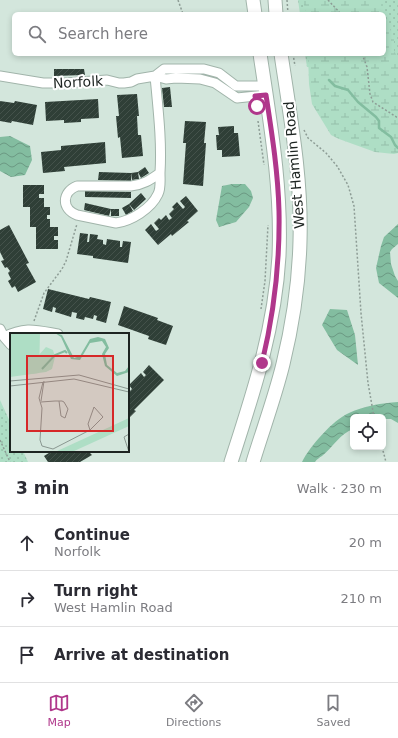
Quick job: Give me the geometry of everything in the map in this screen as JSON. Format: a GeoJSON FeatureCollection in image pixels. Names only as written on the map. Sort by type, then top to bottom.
{"type":"FeatureCollection","features":[{"type":"Feature","properties":{"kind":"main road"},"geometry":{"type":"LineString","coordinates":[[253,0],[255,12]]}},
{"type":"Feature","properties":{"kind":"main road"},"geometry":{"type":"LineString","coordinates":[[275,0],[276,12]]}},
{"type":"Feature","properties":{"kind":"main road","name":"West Hamlin Road"},"geometry":{"type":"LineString","coordinates":[[231,462],[262,363],[273,311],[276,282],[279,225],[278,193],[275,156],[260,56]]}},
{"type":"Feature","properties":{"kind":"main road","name":"West Hamlin Road"},"geometry":{"type":"LineString","coordinates":[[253,462],[283,365],[289,337],[296,293],[300,240],[300,208],[296,161],[282,56]]}},
{"type":"Feature","properties":{"kind":"main road"},"geometry":{"type":"LineString","coordinates":[[266,91],[277,88],[281,90],[288,100]]}},
{"type":"Feature","properties":{"kind":"main road"},"geometry":{"type":"LineString","coordinates":[[276,282],[278,288],[283,293],[289,295],[296,293]]}},
{"type":"Feature","properties":{"kind":"street"},"geometry":{"type":"LineString","coordinates":[[184,68],[184,78]]}},
{"type":"Feature","properties":{"kind":"street","name":"Norfolk"},"geometry":{"type":"LineString","coordinates":[[154,76],[164,69],[184,68],[211,71],[224,76],[233,84]]}},
{"type":"Feature","properties":{"kind":"street","name":"Norfolk"},"geometry":{"type":"LineString","coordinates":[[0,76],[43,83],[107,80],[124,83],[154,76],[166,79],[184,78],[209,81],[215,83],[237,98],[266,91]]}},
{"type":"Feature","properties":{"kind":"street"},"geometry":{"type":"LineString","coordinates":[[154,76],[161,149],[160,188],[158,195],[135,217],[116,223],[79,216],[72,213],[66,204],[68,192],[77,186],[139,185],[145,183],[160,173]]}},
{"type":"Feature","properties":{"kind":"street"},"geometry":{"type":"LineString","coordinates":[[230,94],[233,84],[239,86],[254,85],[266,91]]}},
{"type":"Feature","properties":{"kind":"street"},"geometry":{"type":"LineString","coordinates":[[2,333],[32,329],[53,333]]}},
{"type":"Feature","properties":{"kind":"street"},"geometry":{"type":"LineString","coordinates":[[2,333],[10,344]]}},
{"type":"Feature","properties":{"kind":"path"},"geometry":{"type":"LineString","coordinates":[[178,0],[182,12]]}},
{"type":"Feature","properties":{"kind":"path"},"geometry":{"type":"LineString","coordinates":[[287,0],[288,12]]}},
{"type":"Feature","properties":{"kind":"path"},"geometry":{"type":"LineString","coordinates":[[328,0],[338,12]]}},
{"type":"Feature","properties":{"kind":"path"},"geometry":{"type":"LineString","coordinates":[[293,56],[295,66]]}},
{"type":"Feature","properties":{"kind":"path"},"geometry":{"type":"LineString","coordinates":[[363,56],[367,67],[370,94],[373,102],[398,118]]}},
{"type":"Feature","properties":{"kind":"path"},"geometry":{"type":"LineString","coordinates":[[258,121],[264,170]]}},
{"type":"Feature","properties":{"kind":"path"},"geometry":{"type":"LineString","coordinates":[[303,127],[308,138],[326,152],[337,166],[348,185],[354,206],[361,313],[373,414]]}},
{"type":"Feature","properties":{"kind":"path"},"geometry":{"type":"LineString","coordinates":[[32,329],[35,315],[44,293],[62,269],[66,261],[79,216]]}},
{"type":"Feature","properties":{"kind":"path"},"geometry":{"type":"LineString","coordinates":[[261,311],[265,281],[268,223]]}},
{"type":"Feature","properties":{"kind":"path"},"geometry":{"type":"LineString","coordinates":[[0,440],[10,462]]}},
{"type":"Feature","properties":{"kind":"path"},"geometry":{"type":"LineString","coordinates":[[383,450],[386,462]]}},
{"type":"Feature","properties":{"kind":"green space"},"geometry":{"type":"Polygon","coordinates":[[[298,0],[398,0],[398,72],[307,67],[305,56],[386,56],[386,12],[300,12],[298,0]]]}},
{"type":"Feature","properties":{"kind":"green space"},"geometry":{"type":"Polygon","coordinates":[[[303,0],[383,0],[383,12],[306,12],[303,0]]]}},
{"type":"Feature","properties":{"kind":"green space"},"geometry":{"type":"Polygon","coordinates":[[[386,19],[394,39],[394,51],[398,58],[398,153],[375,152],[331,135],[312,104],[309,84],[308,56],[386,56],[386,19]]]}},
{"type":"Feature","properties":{"kind":"green space"},"geometry":{"type":"Polygon","coordinates":[[[0,400],[10,422],[10,452],[23,452],[28,462],[0,462],[0,400]]]}},
{"type":"Feature","properties":{"kind":"water"},"geometry":{"type":"Polygon","coordinates":[[[10,136],[30,146],[32,160],[25,175],[11,177],[0,171],[0,137],[10,136]]]}},
{"type":"Feature","properties":{"kind":"water"},"geometry":{"type":"Polygon","coordinates":[[[245,184],[251,191],[253,198],[249,207],[236,222],[219,227],[216,220],[222,186],[245,184]]]}},
{"type":"Feature","properties":{"kind":"water"},"geometry":{"type":"Polygon","coordinates":[[[398,224],[398,244],[390,252],[391,264],[398,281],[398,298],[379,283],[376,268],[384,237],[398,224]]]}},
{"type":"Feature","properties":{"kind":"water"},"geometry":{"type":"Polygon","coordinates":[[[330,309],[347,310],[355,335],[358,365],[337,350],[322,325],[330,309]]]}},
{"type":"Feature","properties":{"kind":"water"},"geometry":{"type":"Polygon","coordinates":[[[398,402],[398,423],[391,419],[386,419],[386,414],[350,414],[350,430],[340,437],[315,462],[302,462],[322,434],[336,421],[349,413],[379,404],[398,402]]]}},
{"type":"Feature","properties":{"kind":"building"},"geometry":{"type":"Polygon","coordinates":[[[54,69],[84,69],[85,75],[54,76],[54,69]]]}},
{"type":"Feature","properties":{"kind":"building"},"geometry":{"type":"Polygon","coordinates":[[[170,87],[172,107],[164,107],[162,88],[170,87]]]}},
{"type":"Feature","properties":{"kind":"building"},"geometry":{"type":"Polygon","coordinates":[[[137,94],[139,116],[137,116],[138,135],[141,135],[143,156],[122,158],[116,116],[119,116],[117,95],[137,94]]]}},
{"type":"Feature","properties":{"kind":"building"},"geometry":{"type":"Polygon","coordinates":[[[98,99],[99,118],[81,119],[81,122],[64,123],[64,120],[46,121],[45,102],[98,99]]]}},
{"type":"Feature","properties":{"kind":"building"},"geometry":{"type":"Polygon","coordinates":[[[0,101],[14,103],[15,101],[37,105],[33,125],[12,121],[11,123],[0,121],[0,101]]]}},
{"type":"Feature","properties":{"kind":"building"},"geometry":{"type":"Polygon","coordinates":[[[185,121],[206,122],[203,186],[183,184],[186,143],[183,143],[185,121]]]}},
{"type":"Feature","properties":{"kind":"building"},"geometry":{"type":"Polygon","coordinates":[[[234,126],[234,133],[238,133],[240,156],[222,157],[222,150],[217,150],[216,135],[219,135],[218,127],[234,126]]]}},
{"type":"Feature","properties":{"kind":"building"},"geometry":{"type":"Polygon","coordinates":[[[105,142],[106,163],[64,167],[65,171],[43,173],[41,152],[61,150],[61,146],[105,142]]]}},
{"type":"Feature","properties":{"kind":"building"},"geometry":{"type":"Polygon","coordinates":[[[145,167],[149,173],[141,178],[138,172],[145,167]]]}},
{"type":"Feature","properties":{"kind":"building"},"geometry":{"type":"Polygon","coordinates":[[[99,172],[131,173],[131,181],[98,180],[99,172]]]}},
{"type":"Feature","properties":{"kind":"building"},"geometry":{"type":"Polygon","coordinates":[[[138,172],[139,179],[132,180],[131,173],[138,172]]]}},
{"type":"Feature","properties":{"kind":"building"},"geometry":{"type":"Polygon","coordinates":[[[23,185],[44,185],[44,194],[39,194],[39,198],[44,198],[44,207],[50,207],[50,215],[47,215],[47,219],[50,219],[50,227],[58,227],[58,236],[54,236],[54,240],[58,240],[58,249],[36,249],[36,227],[30,227],[30,207],[23,207],[23,185]]]}},
{"type":"Feature","properties":{"kind":"building"},"geometry":{"type":"Polygon","coordinates":[[[85,191],[131,192],[131,198],[85,197],[85,191]]]}},
{"type":"Feature","properties":{"kind":"building"},"geometry":{"type":"Polygon","coordinates":[[[141,193],[146,199],[134,210],[129,204],[141,193]]]}},
{"type":"Feature","properties":{"kind":"building"},"geometry":{"type":"Polygon","coordinates":[[[186,196],[198,211],[187,221],[189,222],[158,245],[145,230],[151,224],[156,231],[159,229],[154,223],[159,218],[161,220],[166,215],[169,220],[172,218],[169,214],[174,209],[172,207],[177,202],[183,209],[185,207],[180,201],[186,196]]]}},
{"type":"Feature","properties":{"kind":"building"},"geometry":{"type":"Polygon","coordinates":[[[85,203],[111,209],[109,216],[84,210],[85,203]]]}},
{"type":"Feature","properties":{"kind":"building"},"geometry":{"type":"Polygon","coordinates":[[[129,204],[133,211],[126,215],[122,208],[129,204]]]}},
{"type":"Feature","properties":{"kind":"building"},"geometry":{"type":"Polygon","coordinates":[[[111,209],[119,209],[119,216],[111,216],[111,209]]]}},
{"type":"Feature","properties":{"kind":"building"},"geometry":{"type":"Polygon","coordinates":[[[9,225],[29,263],[26,264],[36,282],[18,292],[15,286],[12,288],[8,281],[11,279],[8,273],[10,271],[7,267],[5,268],[1,261],[4,260],[0,252],[0,230],[9,225]]]}},
{"type":"Feature","properties":{"kind":"building"},"geometry":{"type":"Polygon","coordinates":[[[80,233],[88,234],[87,242],[89,242],[90,234],[98,235],[97,239],[103,240],[103,244],[106,245],[107,239],[120,241],[120,247],[122,247],[123,241],[131,242],[128,263],[77,254],[80,233]]]}},
{"type":"Feature","properties":{"kind":"building"},"geometry":{"type":"Polygon","coordinates":[[[48,289],[89,299],[90,297],[111,302],[106,323],[96,320],[97,316],[94,315],[93,319],[85,317],[84,320],[76,318],[77,313],[72,312],[71,317],[55,312],[56,308],[53,307],[52,312],[43,309],[48,289]]]}},
{"type":"Feature","properties":{"kind":"building"},"geometry":{"type":"Polygon","coordinates":[[[124,306],[158,318],[157,320],[173,326],[166,345],[148,339],[149,336],[118,325],[124,306]]]}},
{"type":"Feature","properties":{"kind":"building"},"geometry":{"type":"Polygon","coordinates":[[[149,365],[164,380],[134,410],[136,411],[129,418],[129,392],[132,389],[129,385],[141,373],[144,377],[146,375],[143,372],[149,365]]]}},
{"type":"Feature","properties":{"kind":"building"},"geometry":{"type":"Polygon","coordinates":[[[50,452],[92,452],[90,453],[92,455],[80,462],[48,462],[44,456],[50,452]]]}},
{"type":"Feature","properties":{"kind":"waterway"},"geometry":{"type":"LineString","coordinates":[[329,80],[335,86],[348,90],[358,102],[376,117],[379,121],[379,128],[391,137],[398,148]]}},
{"type":"Feature","properties":{"kind":"route"},"geometry":{"type":"LineString","coordinates":[[257,106],[255,96],[266,95],[275,156],[279,225],[279,256],[275,295],[262,363]]}}]}
